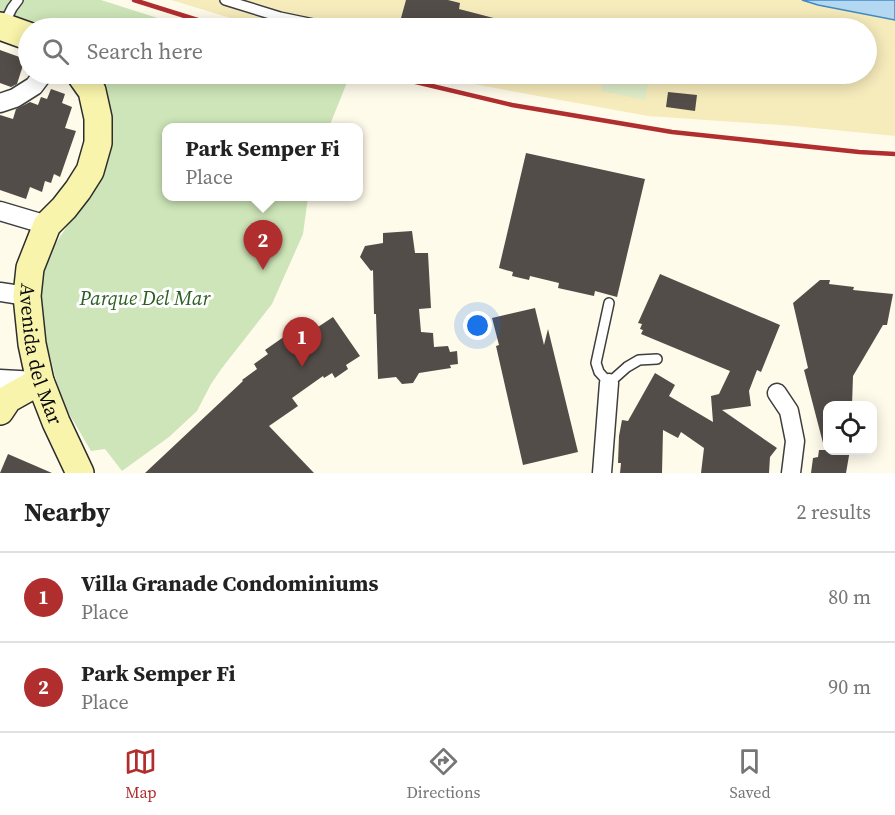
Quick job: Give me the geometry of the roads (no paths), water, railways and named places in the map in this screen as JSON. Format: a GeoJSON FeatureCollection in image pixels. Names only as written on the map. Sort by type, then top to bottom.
{"type":"FeatureCollection","features":[{"type":"Feature","properties":{"kind":"main road"},"geometry":{"type":"LineString","coordinates":[[1,26],[18,32]]}},
{"type":"Feature","properties":{"kind":"main road","name":"Avenida del Mar"},"geometry":{"type":"LineString","coordinates":[[80,473],[40,381],[32,344],[27,296],[30,268],[47,225],[64,208],[90,171],[98,143],[98,118],[92,91],[87,84]]}},
{"type":"Feature","properties":{"kind":"main road"},"geometry":{"type":"LineString","coordinates":[[0,411],[8,399],[40,381]]}},
{"type":"Feature","properties":{"kind":"street"},"geometry":{"type":"LineString","coordinates":[[0,103],[15,98],[36,84]]}},
{"type":"Feature","properties":{"kind":"street"},"geometry":{"type":"LineString","coordinates":[[0,211],[47,225]]}},
{"type":"Feature","properties":{"kind":"street"},"geometry":{"type":"LineString","coordinates":[[0,292],[27,296]]}},
{"type":"Feature","properties":{"kind":"street"},"geometry":{"type":"LineString","coordinates":[[0,379],[40,381]]}},
{"type":"Feature","properties":{"kind":"street"},"geometry":{"type":"LineString","coordinates":[[602,473],[609,383]]}},
{"type":"Feature","properties":{"kind":"street"},"geometry":{"type":"LineString","coordinates":[[777,393],[789,411],[795,441],[791,473]]}},
{"type":"Feature","properties":{"kind":"lane"},"geometry":{"type":"LineString","coordinates":[[1,26],[18,0]]}},
{"type":"Feature","properties":{"kind":"lane"},"geometry":{"type":"LineString","coordinates":[[225,0],[285,18]]}},
{"type":"Feature","properties":{"kind":"lane"},"geometry":{"type":"LineString","coordinates":[[609,303],[596,363],[599,372],[609,383],[639,360],[657,358]]}},
{"type":"Feature","properties":{"kind":"water"},"geometry":{"type":"Polygon","coordinates":[[[802,0],[895,0],[895,20],[818,5],[802,0]]]}},
{"type":"Feature","properties":{"kind":"railway"},"geometry":{"type":"LineString","coordinates":[[134,0],[191,18]]}},
{"type":"Feature","properties":{"kind":"railway"},"geometry":{"type":"LineString","coordinates":[[424,84],[512,105],[672,132],[895,154]]}},
{"type":"Feature","properties":{"kind":"place","name":"Park Semper Fi"},"geometry":{"type":"Point","coordinates":[263,270]}},
{"type":"Feature","properties":{"kind":"place","name":"Villa Granade Condominiums"},"geometry":{"type":"Point","coordinates":[302,367]}},
{"type":"Feature","properties":{"kind":"park label","name":"Parque Del Mar"},"geometry":{"type":"Point","coordinates":[145,298]}}]}
